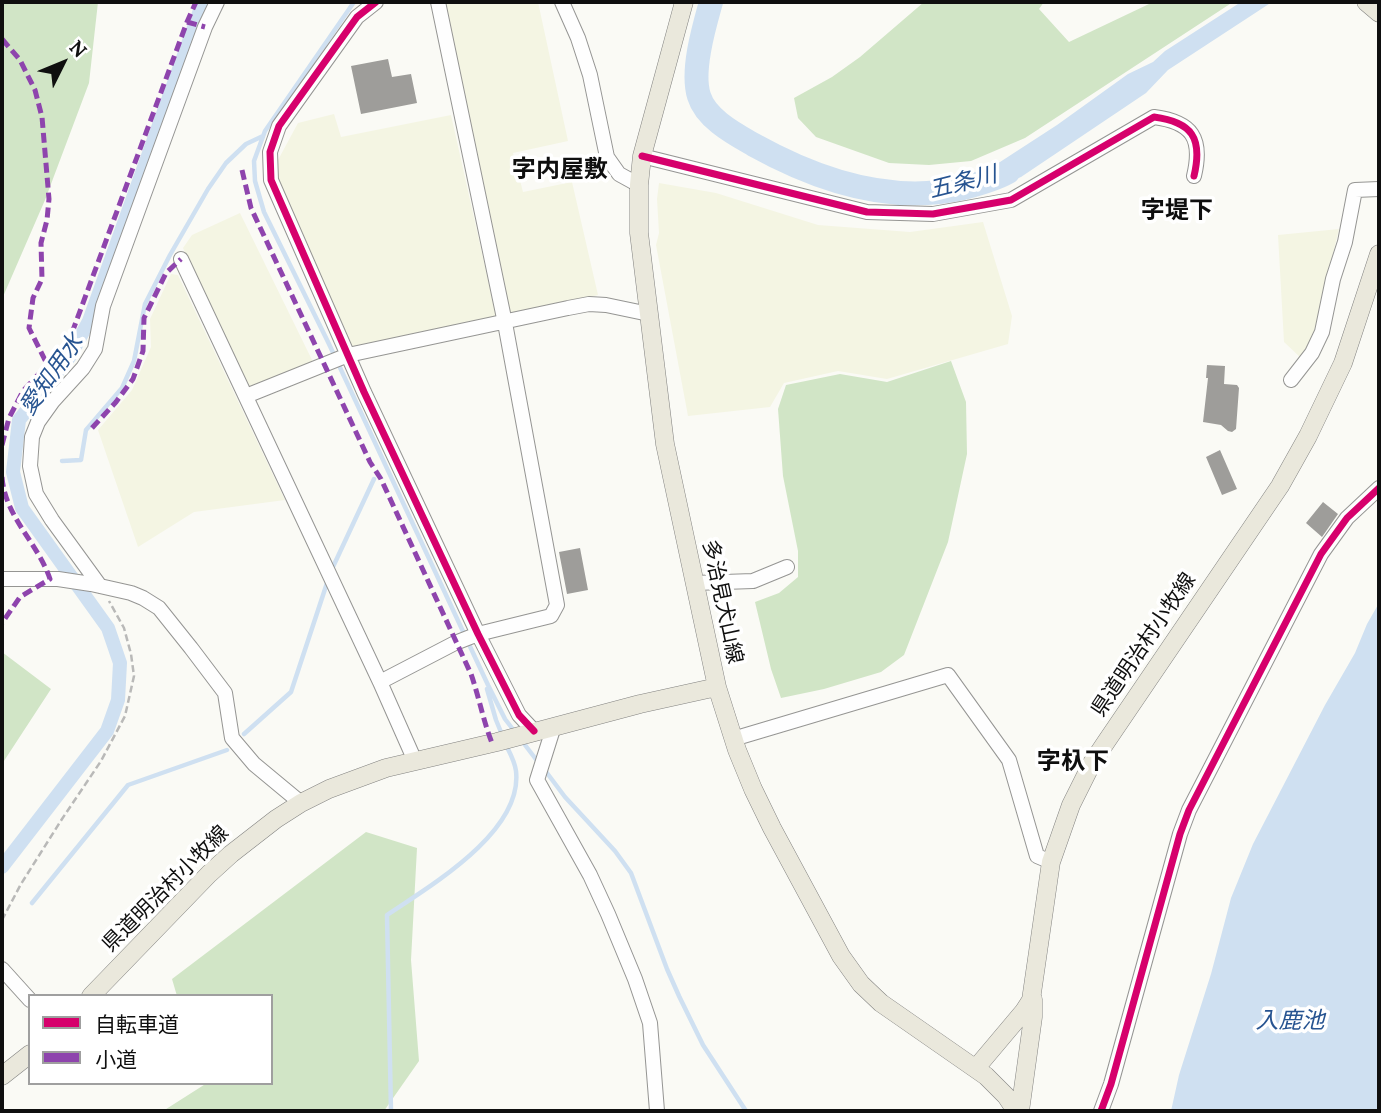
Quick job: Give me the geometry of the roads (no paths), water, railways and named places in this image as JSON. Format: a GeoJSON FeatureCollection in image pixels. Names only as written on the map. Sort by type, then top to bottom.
{"type":"FeatureCollection","features":[{"type":"Feature","properties":{"kind":"main road","name":"多治見犬山線"},"geometry":{"type":"LineString","coordinates":[[684,2],[642,156],[639,233],[665,444],[717,687],[733,739],[753,789],[841,956],[860,984],[881,1003],[976,1068],[1012,1108]]}},
{"type":"Feature","properties":{"kind":"main road"},"geometry":{"type":"LineString","coordinates":[[1366,2],[1379,13]]}},
{"type":"Feature","properties":{"kind":"main road","name":"県道明治村小牧線"},"geometry":{"type":"LineString","coordinates":[[976,1068],[1024,1011],[1033,992],[1051,862],[1071,805],[1092,763],[1279,486],[1308,436],[1343,363],[1379,254]]}},
{"type":"Feature","properties":{"kind":"main road","name":"県道明治村小牧線"},"geometry":{"type":"LineString","coordinates":[[92,994],[231,854],[302,803],[329,789],[415,761],[717,687]]}},
{"type":"Feature","properties":{"kind":"main road"},"geometry":{"type":"LineString","coordinates":[[1012,1108],[1032,1017],[1033,992]]}},
{"type":"Feature","properties":{"kind":"main road"},"geometry":{"type":"LineString","coordinates":[[2,1076],[28,1056]]}},
{"type":"Feature","properties":{"kind":"street"},"geometry":{"type":"LineString","coordinates":[[95,585],[36,494],[30,466],[32,438],[45,412],[83,368],[95,349],[103,306],[205,27],[217,2]]}},
{"type":"Feature","properties":{"kind":"street"},"geometry":{"type":"LineString","coordinates":[[376,2],[357,17],[279,126],[270,152],[271,180],[346,355],[477,635],[519,715],[531,732]]}},
{"type":"Feature","properties":{"kind":"street"},"geometry":{"type":"LineString","coordinates":[[380,682],[457,642],[551,616],[557,605],[505,323],[438,2]]}},
{"type":"Feature","properties":{"kind":"street"},"geometry":{"type":"LineString","coordinates":[[562,2],[590,75],[607,157],[619,174],[639,185]]}},
{"type":"Feature","properties":{"kind":"street"},"geometry":{"type":"LineString","coordinates":[[642,156],[867,212],[933,214],[1011,200],[1154,117],[1178,122],[1191,131],[1197,145],[1198,159],[1194,176]]}},
{"type":"Feature","properties":{"kind":"street"},"geometry":{"type":"LineString","coordinates":[[1291,380],[1312,353],[1322,332],[1355,190],[1379,189]]}},
{"type":"Feature","properties":{"kind":"street"},"geometry":{"type":"LineString","coordinates":[[181,260],[415,761]]}},
{"type":"Feature","properties":{"kind":"street"},"geometry":{"type":"LineString","coordinates":[[246,396],[346,355],[589,304],[649,314]]}},
{"type":"Feature","properties":{"kind":"street"},"geometry":{"type":"LineString","coordinates":[[1101,1111],[1189,810],[1321,554],[1347,518],[1379,488]]}},
{"type":"Feature","properties":{"kind":"street"},"geometry":{"type":"LineString","coordinates":[[695,583],[753,581],[787,567]]}},
{"type":"Feature","properties":{"kind":"street"},"geometry":{"type":"LineString","coordinates":[[2,579],[58,579],[95,585],[131,593],[159,608],[225,693],[232,738],[254,764],[302,803]]}},
{"type":"Feature","properties":{"kind":"street"},"geometry":{"type":"LineString","coordinates":[[733,739],[948,675],[1009,760],[1037,856],[1051,862]]}},
{"type":"Feature","properties":{"kind":"street"},"geometry":{"type":"LineString","coordinates":[[554,726],[537,780],[590,875],[639,990],[650,1023],[657,1111]]}},
{"type":"Feature","properties":{"kind":"street"},"geometry":{"type":"LineString","coordinates":[[2,969],[28,998]]}},
{"type":"Feature","properties":{"kind":"street"},"geometry":{"type":"LineString","coordinates":[[1108,1111],[1111,1084]]}},
{"type":"Feature","properties":{"kind":"water"},"geometry":{"type":"Polygon","coordinates":[[[1241,2],[1272,2],[1168,70],[1146,93],[1021,177],[982,194],[976,174],[1000,162],[1128,74],[1153,62],[1165,51],[1241,2]]]}},
{"type":"Feature","properties":{"kind":"water","name":"入鹿池"},"geometry":{"type":"Polygon","coordinates":[[[1379,603],[1379,1111],[1171,1111],[1231,898],[1253,844],[1379,603]]]}},
{"type":"Feature","properties":{"kind":"waterway","name":"愛知用水"},"geometry":{"type":"LineString","coordinates":[[2,867],[107,731],[118,700],[120,663],[108,628],[22,508],[13,472],[19,420],[70,356],[89,321],[203,2]]}},
{"type":"Feature","properties":{"kind":"waterway"},"geometry":{"type":"LineString","coordinates":[[354,2],[265,131],[254,161],[255,181],[264,212],[329,344],[488,685],[505,719],[515,732]]}},
{"type":"Feature","properties":{"kind":"waterway","name":"五条川"},"geometry":{"type":"LineString","coordinates":[[711,2],[697,62],[699,96],[714,119],[754,145],[803,169],[855,186],[881,191],[936,192],[963,188],[992,180],[1008,172]]}},
{"type":"Feature","properties":{"kind":"waterway"},"geometry":{"type":"LineString","coordinates":[[62,461],[81,460],[86,430],[122,388],[134,361],[145,304],[208,189],[226,163],[246,144],[263,136]]}},
{"type":"Feature","properties":{"kind":"waterway"},"geometry":{"type":"LineString","coordinates":[[332,569],[374,479]]}},
{"type":"Feature","properties":{"kind":"waterway"},"geometry":{"type":"LineString","coordinates":[[244,734],[291,692],[328,580]]}},
{"type":"Feature","properties":{"kind":"waterway"},"geometry":{"type":"LineString","coordinates":[[487,689],[503,737]]}},
{"type":"Feature","properties":{"kind":"waterway"},"geometry":{"type":"LineString","coordinates":[[522,741],[538,762]]}},
{"type":"Feature","properties":{"kind":"waterway"},"geometry":{"type":"LineString","coordinates":[[391,1111],[387,915],[449,873],[490,836],[505,815],[514,794],[516,771],[506,745]]}},
{"type":"Feature","properties":{"kind":"waterway"},"geometry":{"type":"LineString","coordinates":[[32,903],[128,785],[227,750]]}},
{"type":"Feature","properties":{"kind":"waterway"},"geometry":{"type":"LineString","coordinates":[[544,769],[631,873],[679,996],[703,1045],[746,1111]]}},
{"type":"Feature","properties":{"kind":"district","name":"字内屋敷"},"geometry":{"type":"Point","coordinates":[560,170]}},
{"type":"Feature","properties":{"kind":"district","name":"字堤下"},"geometry":{"type":"Point","coordinates":[1177,211]}},
{"type":"Feature","properties":{"kind":"district","name":"字杁下"},"geometry":{"type":"Point","coordinates":[1073,762]}}]}
